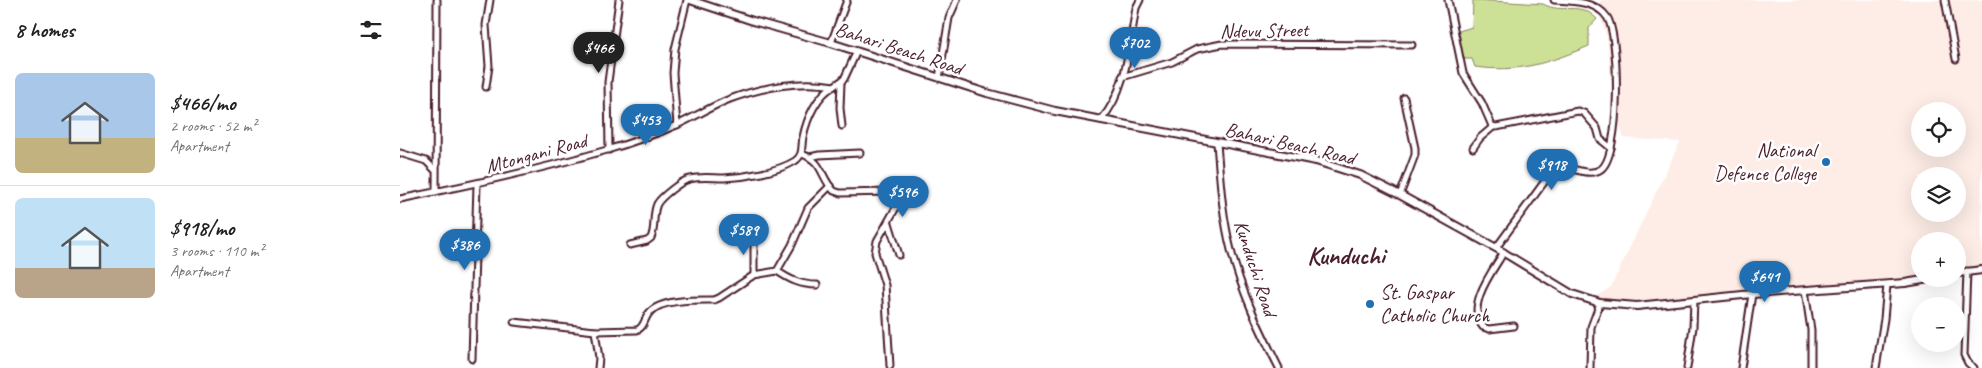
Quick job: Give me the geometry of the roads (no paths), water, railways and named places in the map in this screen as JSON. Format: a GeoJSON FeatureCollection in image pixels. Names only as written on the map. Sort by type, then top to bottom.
{"type":"FeatureCollection","features":[{"type":"Feature","properties":{"kind":"street"},"geometry":{"type":"LineString","coordinates":[[436,192],[437,0]]}},
{"type":"Feature","properties":{"kind":"street"},"geometry":{"type":"LineString","coordinates":[[486,87],[489,70],[486,25],[490,0]]}},
{"type":"Feature","properties":{"kind":"street"},"geometry":{"type":"LineString","coordinates":[[609,150],[608,82],[619,0]]}},
{"type":"Feature","properties":{"kind":"street"},"geometry":{"type":"LineString","coordinates":[[677,124],[673,73],[675,49],[688,0]]}},
{"type":"Feature","properties":{"kind":"street","name":"Bahari Beach Road"},"geometry":{"type":"LineString","coordinates":[[688,0],[987,93],[1055,111],[1316,161],[1341,168],[1360,175],[1400,195],[1504,252],[1572,294],[1600,303],[1637,306],[1752,294],[1887,285],[1911,282]]}},
{"type":"Feature","properties":{"kind":"street"},"geometry":{"type":"LineString","coordinates":[[831,43],[847,0]]}},
{"type":"Feature","properties":{"kind":"street"},"geometry":{"type":"LineString","coordinates":[[939,78],[949,18],[957,0]]}},
{"type":"Feature","properties":{"kind":"street"},"geometry":{"type":"LineString","coordinates":[[1101,120],[1118,94],[1136,8],[1140,0]]}},
{"type":"Feature","properties":{"kind":"street"},"geometry":{"type":"LineString","coordinates":[[1448,0],[1463,73],[1482,103],[1493,127]]}},
{"type":"Feature","properties":{"kind":"street"},"geometry":{"type":"LineString","coordinates":[[1496,248],[1553,170],[1563,167],[1589,172],[1599,170],[1603,168],[1611,148],[1616,108],[1614,42],[1611,28],[1606,17],[1597,8],[1577,2],[1554,0]]}},
{"type":"Feature","properties":{"kind":"street"},"geometry":{"type":"LineString","coordinates":[[1945,0],[1956,59]]}},
{"type":"Feature","properties":{"kind":"street","name":"Ndevu Street"},"geometry":{"type":"LineString","coordinates":[[1122,77],[1172,62],[1197,49],[1222,44],[1412,45]]}},
{"type":"Feature","properties":{"kind":"street"},"geometry":{"type":"LineString","coordinates":[[842,126],[840,108],[842,82],[857,51]]}},
{"type":"Feature","properties":{"kind":"street"},"geometry":{"type":"LineString","coordinates":[[630,244],[646,241],[651,238],[657,206],[663,197],[688,179],[751,176],[793,162],[802,154],[803,135],[817,101],[821,95],[842,82]]}},
{"type":"Feature","properties":{"kind":"street","name":"Mtongani Road"},"geometry":{"type":"LineString","coordinates":[[400,199],[477,184],[609,150],[677,124],[745,94],[801,83],[834,86]]}},
{"type":"Feature","properties":{"kind":"street"},"geometry":{"type":"LineString","coordinates":[[1400,195],[1415,155],[1404,98]]}},
{"type":"Feature","properties":{"kind":"street"},"geometry":{"type":"LineString","coordinates":[[1473,148],[1480,138],[1493,127],[1578,111],[1584,113],[1597,128],[1600,139],[1611,148]]}},
{"type":"Feature","properties":{"kind":"street","name":"Kunduchi Road"},"geometry":{"type":"LineString","coordinates":[[1216,143],[1222,206],[1231,251],[1261,331],[1279,368]]}},
{"type":"Feature","properties":{"kind":"street"},"geometry":{"type":"LineString","coordinates":[[400,153],[426,161],[435,170]]}},
{"type":"Feature","properties":{"kind":"street"},"geometry":{"type":"LineString","coordinates":[[810,157],[860,153]]}},
{"type":"Feature","properties":{"kind":"street"},"geometry":{"type":"LineString","coordinates":[[802,154],[810,157],[823,171],[830,186],[837,192],[895,193],[898,197],[899,202],[889,223],[877,241],[875,253],[885,285],[890,366]]}},
{"type":"Feature","properties":{"kind":"street"},"geometry":{"type":"LineString","coordinates":[[472,359],[477,184]]}},
{"type":"Feature","properties":{"kind":"street"},"geometry":{"type":"LineString","coordinates":[[777,271],[792,245],[808,208],[830,186]]}},
{"type":"Feature","properties":{"kind":"street"},"geometry":{"type":"LineString","coordinates":[[889,223],[899,255]]}},
{"type":"Feature","properties":{"kind":"street"},"geometry":{"type":"LineString","coordinates":[[754,237],[754,275]]}},
{"type":"Feature","properties":{"kind":"street"},"geometry":{"type":"LineString","coordinates":[[1504,252],[1486,283],[1476,312],[1483,328],[1514,326]]}},
{"type":"Feature","properties":{"kind":"street"},"geometry":{"type":"LineString","coordinates":[[1974,368],[1968,363],[1964,355],[1967,271],[1982,270]]}},
{"type":"Feature","properties":{"kind":"street"},"geometry":{"type":"LineString","coordinates":[[514,322],[595,331],[640,329],[650,311],[660,304],[714,300],[754,275],[777,271],[803,285],[817,285]]}},
{"type":"Feature","properties":{"kind":"street"},"geometry":{"type":"LineString","coordinates":[[1876,368],[1887,285]]}},
{"type":"Feature","properties":{"kind":"street"},"geometry":{"type":"LineString","coordinates":[[1805,290],[1812,330],[1811,368]]}},
{"type":"Feature","properties":{"kind":"street"},"geometry":{"type":"LineString","coordinates":[[1741,368],[1752,294]]}},
{"type":"Feature","properties":{"kind":"street"},"geometry":{"type":"LineString","coordinates":[[1687,368],[1693,327],[1694,300]]}},
{"type":"Feature","properties":{"kind":"street"},"geometry":{"type":"LineString","coordinates":[[1590,368],[1590,327],[1600,303]]}},
{"type":"Feature","properties":{"kind":"street"},"geometry":{"type":"LineString","coordinates":[[595,331],[599,358],[598,368]]}},
{"type":"Feature","properties":{"kind":"place","name":"National Defence College"},"geometry":{"type":"Point","coordinates":[1826,162]}},
{"type":"Feature","properties":{"kind":"place","name":"St. Gaspar Catholic Church"},"geometry":{"type":"Point","coordinates":[1370,304]}},
{"type":"Feature","properties":{"kind":"district","name":"Kunduchi"},"geometry":{"type":"Point","coordinates":[1346,255]}}]}
